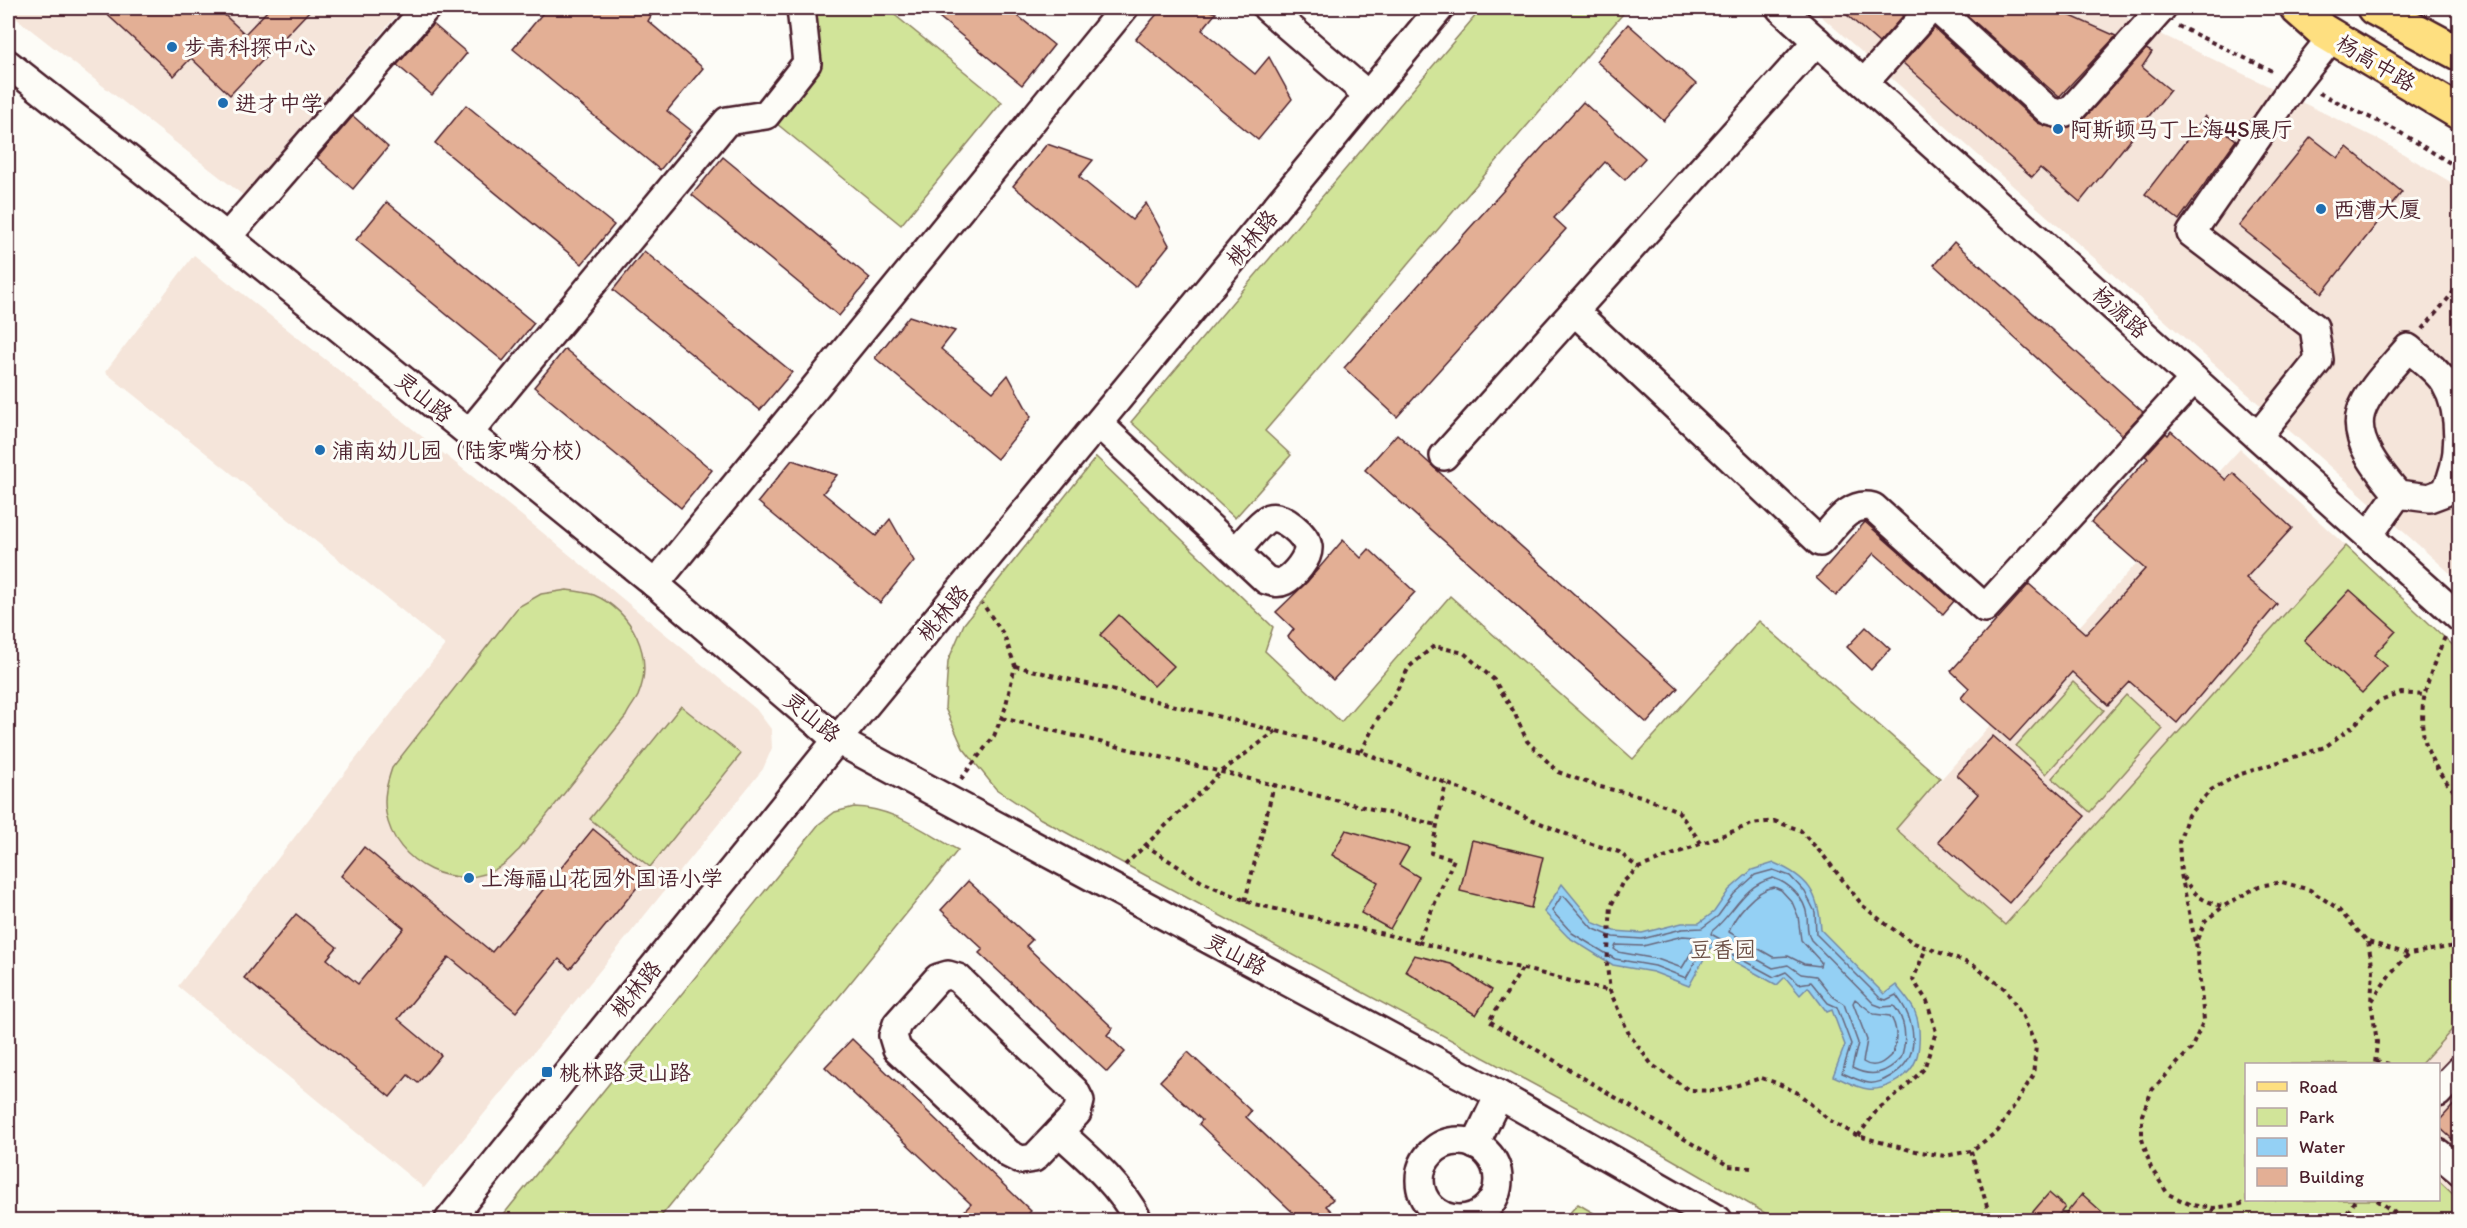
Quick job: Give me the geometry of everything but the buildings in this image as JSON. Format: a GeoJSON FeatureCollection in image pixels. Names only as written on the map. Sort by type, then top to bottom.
{"type":"FeatureCollection","features":[{"type":"Feature","properties":{"kind":"main road","name":"杨高中路"},"geometry":{"type":"LineString","coordinates":[[2297,8],[2328,34],[2460,113]]}},
{"type":"Feature","properties":{"kind":"main road","name":"杨高中路"},"geometry":{"type":"LineString","coordinates":[[2374,8],[2460,54]]}},
{"type":"Feature","properties":{"kind":"street"},"geometry":{"type":"LineString","coordinates":[[227,237],[426,8]]}},
{"type":"Feature","properties":{"kind":"street"},"geometry":{"type":"LineString","coordinates":[[468,433],[727,121],[766,115],[807,63],[801,8]]}},
{"type":"Feature","properties":{"kind":"street"},"geometry":{"type":"LineString","coordinates":[[656,584],[1124,8]]}},
{"type":"Feature","properties":{"kind":"street"},"geometry":{"type":"LineString","coordinates":[[1267,8],[1369,96]]}},
{"type":"Feature","properties":{"kind":"street","name":"桃林路"},"geometry":{"type":"LineString","coordinates":[[448,1221],[837,740],[1440,8]]}},
{"type":"Feature","properties":{"kind":"street","name":"杨源路"},"geometry":{"type":"LineString","coordinates":[[1780,8],[2458,616]]}},
{"type":"Feature","properties":{"kind":"street"},"geometry":{"type":"LineString","coordinates":[[1864,83],[1931,8]]}},
{"type":"Feature","properties":{"kind":"street"},"geometry":{"type":"LineString","coordinates":[[1936,8],[2049,111],[2060,114],[2071,110],[2162,8]]}},
{"type":"Feature","properties":{"kind":"street"},"geometry":{"type":"LineString","coordinates":[[2258,436],[2319,360],[2314,327],[2191,233],[2328,34],[2281,8]]}},
{"type":"Feature","properties":{"kind":"street"},"geometry":{"type":"LineString","coordinates":[[1444,456],[1817,41]]}},
{"type":"Feature","properties":{"kind":"street","name":"灵山路"},"geometry":{"type":"LineString","coordinates":[[8,64],[227,237],[656,584],[837,740],[1499,1095],[1718,1221]]}},
{"type":"Feature","properties":{"kind":"street"},"geometry":{"type":"LineString","coordinates":[[1574,311],[1821,542],[1852,508],[1862,504],[1873,507],[1985,608],[2194,379]]}},
{"type":"Feature","properties":{"kind":"street"},"geometry":{"type":"LineString","coordinates":[[2408,348],[2432,367],[2445,384],[2455,408],[2457,432],[2453,477],[2445,492],[2429,498],[2398,494],[2376,467],[2366,449],[2360,431],[2360,414],[2365,402],[2408,348]]}},
{"type":"Feature","properties":{"kind":"street"},"geometry":{"type":"LineString","coordinates":[[1099,424],[1236,551]]}},
{"type":"Feature","properties":{"kind":"street"},"geometry":{"type":"LineString","coordinates":[[2369,535],[2398,494]]}},
{"type":"Feature","properties":{"kind":"street"},"geometry":{"type":"LineString","coordinates":[[948,975],[958,978],[1076,1091],[1080,1101],[1077,1113],[1059,1132],[1034,1158],[1021,1160],[1009,1154],[897,1049],[893,1036],[897,1024],[938,978],[948,975]]}},
{"type":"Feature","properties":{"kind":"street"},"geometry":{"type":"LineString","coordinates":[[2440,1092],[2460,1070]]}},
{"type":"Feature","properties":{"kind":"street"},"geometry":{"type":"LineString","coordinates":[[1475,1145],[1499,1095]]}},
{"type":"Feature","properties":{"kind":"street"},"geometry":{"type":"LineString","coordinates":[[1059,1132],[1097,1165],[1127,1199],[1138,1221]]}},
{"type":"Feature","properties":{"kind":"street"},"geometry":{"type":"LineString","coordinates":[[1450,1142],[1475,1145],[1486,1152],[1493,1162],[1497,1174],[1497,1186],[1493,1198],[1486,1208],[1476,1215],[1464,1219],[1438,1218],[1422,1195],[1420,1182],[1425,1163],[1437,1148],[1450,1142]]}},
{"type":"Feature","properties":{"kind":"street"},"geometry":{"type":"LineString","coordinates":[[2440,1154],[2460,1171]]}},
{"type":"Feature","properties":{"kind":"path"},"geometry":{"type":"LineString","coordinates":[[2408,348],[2460,284]]}},
{"type":"Feature","properties":{"kind":"path"},"geometry":{"type":"LineString","coordinates":[[944,797],[994,736],[1002,718],[1015,666],[1004,635],[967,584]]}},
{"type":"Feature","properties":{"kind":"path"},"geometry":{"type":"LineString","coordinates":[[2458,616],[2430,672],[2424,694],[2423,735],[2432,760],[2445,782],[2460,796]]}},
{"type":"Feature","properties":{"kind":"path"},"geometry":{"type":"LineString","coordinates":[[1361,752],[1378,718],[1394,696],[1410,667],[1434,646],[1464,653],[1494,680],[1514,711],[1527,741],[1558,772],[1600,787],[1641,796],[1678,811],[1701,843]]}},
{"type":"Feature","properties":{"kind":"path"},"geometry":{"type":"LineString","coordinates":[[1015,666],[1361,752],[1446,783],[1585,842],[1619,852],[1638,868]]}},
{"type":"Feature","properties":{"kind":"path"},"geometry":{"type":"LineString","coordinates":[[2248,1201],[2214,1208],[2191,1205],[2168,1194],[2151,1168],[2142,1139],[2142,1115],[2152,1090],[2191,1049],[2204,1020],[2196,942],[2181,873],[2179,842],[2188,815],[2211,790],[2238,775],[2325,747],[2353,726],[2378,702],[2401,693],[2424,694]]}},
{"type":"Feature","properties":{"kind":"path"},"geometry":{"type":"LineString","coordinates":[[1002,718],[1437,825]]}},
{"type":"Feature","properties":{"kind":"path"},"geometry":{"type":"LineString","coordinates":[[1105,884],[1221,772],[1277,731]]}},
{"type":"Feature","properties":{"kind":"path"},"geometry":{"type":"LineString","coordinates":[[1418,942],[1454,859],[1431,853],[1446,783]]}},
{"type":"Feature","properties":{"kind":"path"},"geometry":{"type":"LineString","coordinates":[[1245,901],[1274,785]]}},
{"type":"Feature","properties":{"kind":"path"},"geometry":{"type":"LineString","coordinates":[[1774,821],[1800,830],[1863,906],[1914,943],[1973,965],[2005,989],[2023,1017],[2036,1046],[2033,1076],[1998,1131],[1971,1151],[1945,1156],[1910,1150],[1858,1136],[1829,1120],[1798,1093],[1761,1078],[1718,1091],[1689,1090],[1652,1065],[1629,1034],[1610,991],[1606,966],[1611,906],[1622,883],[1638,868],[1701,843],[1752,824],[1774,821]]}},
{"type":"Feature","properties":{"kind":"path"},"geometry":{"type":"LineString","coordinates":[[1145,845],[1202,882],[1245,901],[1610,991]]}},
{"type":"Feature","properties":{"kind":"path"},"geometry":{"type":"LineString","coordinates":[[2181,873],[2193,894],[2207,903],[2224,906]]}},
{"type":"Feature","properties":{"kind":"path"},"geometry":{"type":"LineString","coordinates":[[2196,942],[2205,921],[2224,906],[2259,886],[2282,882],[2310,890],[2337,908],[2368,942],[2409,954],[2460,945]]}},
{"type":"Feature","properties":{"kind":"path"},"geometry":{"type":"LineString","coordinates":[[2368,942],[2373,970],[2371,1002],[2377,1042],[2375,1063]]}},
{"type":"Feature","properties":{"kind":"path"},"geometry":{"type":"LineString","coordinates":[[1858,1136],[1877,1110],[1924,1069],[1936,1032],[1927,1001],[1913,980],[1926,948]]}},
{"type":"Feature","properties":{"kind":"path"},"geometry":{"type":"LineString","coordinates":[[2371,1002],[2390,974],[2409,954]]}},
{"type":"Feature","properties":{"kind":"path"},"geometry":{"type":"LineString","coordinates":[[1522,969],[1490,1021],[1729,1166],[1751,1168]]}},
{"type":"Feature","properties":{"kind":"path"},"geometry":{"type":"LineString","coordinates":[[1971,1151],[1991,1221]]}},
{"type":"Feature","properties":{"kind":"path"},"geometry":{"type":"LineString","coordinates":[[2343,1221],[2354,1201]]}},
{"type":"Feature","properties":{"kind":"path"},"geometry":{"type":"LineString","coordinates":[[2378,1201],[2404,1221]]}},
{"type":"Feature","properties":{"kind":"path"},"geometry":{"type":"LineString","coordinates":[[2206,1221],[2214,1208]]}},
{"type":"Feature","properties":{"kind":"shaded area","name":"进才中学"},"geometry":{"type":"Polygon","coordinates":[[[8,8],[403,8],[243,195],[8,12],[8,8]]]}},
{"type":"Feature","properties":{"kind":"shaded area"},"geometry":{"type":"Polygon","coordinates":[[[1812,8],[2107,8],[2380,140],[2459,187],[2459,581],[1812,8]]]}},
{"type":"Feature","properties":{"kind":"shaded area","name":"上海福山花园外国语小学"},"geometry":{"type":"Polygon","coordinates":[[[194,255],[537,528],[756,709],[771,729],[772,748],[763,769],[424,1188],[178,986],[445,645],[105,372],[194,255]]]}},
{"type":"Feature","properties":{"kind":"shaded area"},"geometry":{"type":"Polygon","coordinates":[[[2240,449],[2346,546],[2005,925],[1896,829],[2240,449]]]}},
{"type":"Feature","properties":{"kind":"shaded area"},"geometry":{"type":"Polygon","coordinates":[[[2459,1022],[2459,1200],[2440,1182],[2440,1063],[2422,1063],[2459,1022]]]}},
{"type":"Feature","properties":{"kind":"green space"},"geometry":{"type":"Polygon","coordinates":[[[801,8],[886,8],[1002,102],[901,225],[766,115],[807,63],[801,8]]]}},
{"type":"Feature","properties":{"kind":"green space"},"geometry":{"type":"Polygon","coordinates":[[[1482,8],[1628,8],[1265,431],[1291,455],[1235,518],[1131,422],[1482,8]]]}},
{"type":"Feature","properties":{"kind":"green space","name":"豆香园"},"geometry":{"type":"Polygon","coordinates":[[[1096,457],[1273,627],[1265,651],[1341,722],[1450,596],[1633,759],[1759,621],[1940,778],[1896,829],[2005,925],[2346,546],[2459,651],[2459,1022],[2422,1063],[2245,1063],[2245,1201],[2440,1201],[2440,1182],[2459,1200],[2459,1220],[1777,1220],[1661,1153],[1041,819],[996,789],[963,748],[945,708],[948,661],[964,624],[1096,457]]]}},
{"type":"Feature","properties":{"kind":"green space"},"geometry":{"type":"Polygon","coordinates":[[[567,590],[594,595],[607,602],[629,623],[637,636],[644,666],[643,681],[638,696],[626,716],[519,850],[506,863],[484,874],[466,877],[430,870],[401,847],[391,831],[385,801],[392,768],[518,607],[541,594],[567,590]]]}},
{"type":"Feature","properties":{"kind":"green space"},"geometry":{"type":"Polygon","coordinates":[[[2073,682],[2104,710],[2046,774],[2016,746],[2073,682]]]}},
{"type":"Feature","properties":{"kind":"green space"},"geometry":{"type":"Polygon","coordinates":[[[2126,695],[2163,729],[2090,812],[2052,778],[2126,695]]]}},
{"type":"Feature","properties":{"kind":"green space"},"geometry":{"type":"Polygon","coordinates":[[[681,706],[741,754],[650,867],[590,819],[681,706]]]}},
{"type":"Feature","properties":{"kind":"green space"},"geometry":{"type":"Polygon","coordinates":[[[854,807],[869,808],[895,816],[958,850],[658,1220],[499,1220],[819,824],[835,812],[854,807]]]}},
{"type":"Feature","properties":{"kind":"green space"},"geometry":{"type":"Polygon","coordinates":[[[1578,1204],[1606,1220],[1563,1220],[1578,1204]]]}},
{"type":"Feature","properties":{"kind":"water"},"geometry":{"type":"Polygon","coordinates":[[[1774,863],[1795,874],[1810,888],[1818,906],[1821,930],[1884,994],[1896,985],[1913,1008],[1919,1032],[1918,1054],[1909,1071],[1893,1083],[1880,1088],[1868,1089],[1833,1076],[1845,1045],[1832,1010],[1827,1012],[1808,987],[1800,995],[1785,977],[1777,985],[1710,948],[1689,986],[1653,972],[1613,965],[1568,937],[1544,912],[1562,884],[1594,923],[1614,931],[1642,933],[1682,923],[1699,923],[1714,912],[1729,890],[1752,870],[1774,863]]]}},
{"type":"Feature","properties":{"kind":"place","name":"步青科探中心"},"geometry":{"type":"Point","coordinates":[172,47]}},
{"type":"Feature","properties":{"kind":"place","name":"进才中学"},"geometry":{"type":"Point","coordinates":[223,103]}},
{"type":"Feature","properties":{"kind":"place","name":"阿斯顿马丁上海4S展厅"},"geometry":{"type":"Point","coordinates":[2058,129]}},
{"type":"Feature","properties":{"kind":"place","name":"西漕大厦"},"geometry":{"type":"Point","coordinates":[2321,209]}},
{"type":"Feature","properties":{"kind":"place","name":"浦南幼儿园（陆家嘴分校）"},"geometry":{"type":"Point","coordinates":[320,450]}},
{"type":"Feature","properties":{"kind":"place","name":"上海福山花园外国语小学"},"geometry":{"type":"Point","coordinates":[469,878]}},
{"type":"Feature","properties":{"kind":"place","name":"桃林路灵山路"},"geometry":{"type":"Point","coordinates":[547,1072]}}]}
